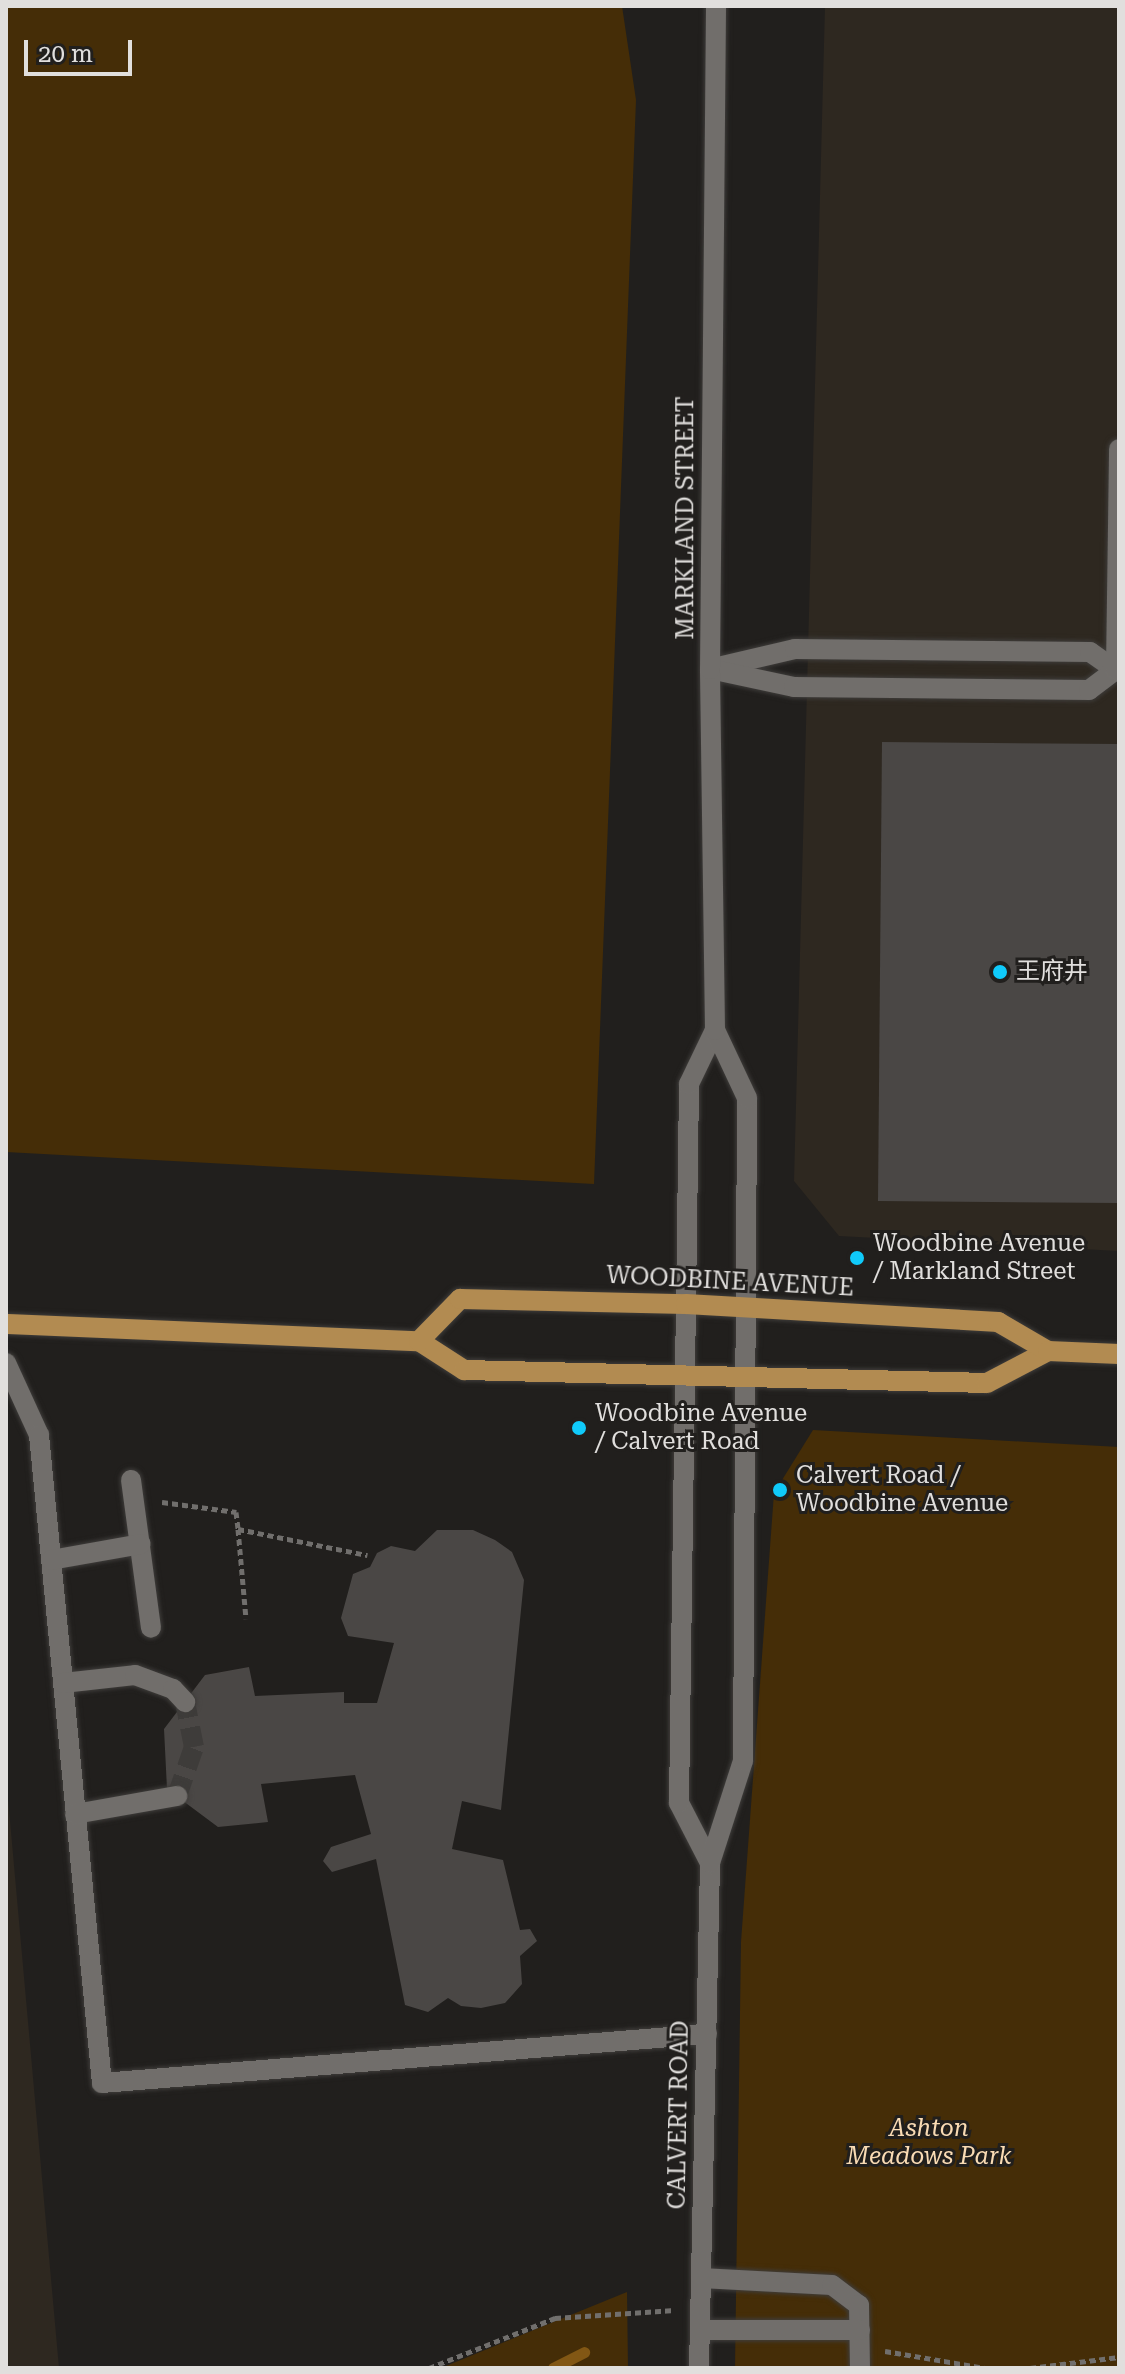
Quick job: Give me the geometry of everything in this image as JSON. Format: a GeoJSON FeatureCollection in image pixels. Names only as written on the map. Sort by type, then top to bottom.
{"type":"FeatureCollection","features":[{"type":"Feature","properties":{"kind":"main road","name":"WOODBINE AVENUE"},"geometry":{"type":"LineString","coordinates":[[419,1341],[460,1299],[686,1304],[998,1322],[1048,1351],[1119,1354]]}},
{"type":"Feature","properties":{"kind":"main road"},"geometry":{"type":"LineString","coordinates":[[6,1324],[419,1341],[464,1370],[684,1372],[987,1383],[1048,1351]]}},
{"type":"Feature","properties":{"kind":"street","name":"MARKLAND STREET"},"geometry":{"type":"LineString","coordinates":[[716,6],[710,669],[715,1030],[747,1098],[745,1374]]}},
{"type":"Feature","properties":{"kind":"street"},"geometry":{"type":"LineString","coordinates":[[1116,670],[1119,449]]}},
{"type":"Feature","properties":{"kind":"street"},"geometry":{"type":"LineString","coordinates":[[710,669],[795,649],[1090,652],[1116,670]]}},
{"type":"Feature","properties":{"kind":"street"},"geometry":{"type":"LineString","coordinates":[[710,669],[794,687],[1089,690],[1116,670]]}},
{"type":"Feature","properties":{"kind":"street","name":"MARKLAND STREET"},"geometry":{"type":"LineString","coordinates":[[684,1372],[689,1084],[715,1030]]}},
{"type":"Feature","properties":{"kind":"street"},"geometry":{"type":"LineString","coordinates":[[6,1363],[39,1435],[102,2083],[707,2034]]}},
{"type":"Feature","properties":{"kind":"street","name":"CALVERT ROAD"},"geometry":{"type":"LineString","coordinates":[[684,1372],[679,1803],[710,1863]]}},
{"type":"Feature","properties":{"kind":"street","name":"CALVERT ROAD"},"geometry":{"type":"LineString","coordinates":[[699,2368],[710,1863],[743,1761],[745,1374]]}},
{"type":"Feature","properties":{"kind":"street"},"geometry":{"type":"LineString","coordinates":[[133,1489],[151,1628]]}},
{"type":"Feature","properties":{"kind":"street"},"geometry":{"type":"LineString","coordinates":[[51,1560],[141,1544]]}},
{"type":"Feature","properties":{"kind":"street"},"geometry":{"type":"LineString","coordinates":[[63,1683],[135,1675],[173,1689],[185,1702]]}},
{"type":"Feature","properties":{"kind":"street"},"geometry":{"type":"LineString","coordinates":[[75,1814],[177,1796]]}},
{"type":"Feature","properties":{"kind":"street"},"geometry":{"type":"LineString","coordinates":[[700,2330],[860,2349],[859,2305],[832,2285],[701,2278]]}},
{"type":"Feature","properties":{"kind":"path"},"geometry":{"type":"LineString","coordinates":[[133,1489],[236,1512],[246,1619]]}},
{"type":"Feature","properties":{"kind":"path"},"geometry":{"type":"LineString","coordinates":[[238,1529],[367,1555]]}},
{"type":"Feature","properties":{"kind":"path"},"geometry":{"type":"LineString","coordinates":[[429,2368],[555,2318],[700,2309]]}},
{"type":"Feature","properties":{"kind":"path"},"geometry":{"type":"LineString","coordinates":[[860,2349],[985,2368]]}},
{"type":"Feature","properties":{"kind":"path"},"geometry":{"type":"LineString","coordinates":[[1030,2368],[1119,2357]]}},
{"type":"Feature","properties":{"kind":"shaded area"},"geometry":{"type":"Polygon","coordinates":[[[825,6],[1119,6],[1119,1251],[839,1236],[794,1181],[825,6]]]}},
{"type":"Feature","properties":{"kind":"shaded area"},"geometry":{"type":"Polygon","coordinates":[[[6,1776],[59,2368],[6,2368],[6,1776]]]}},
{"type":"Feature","properties":{"kind":"green space"},"geometry":{"type":"Polygon","coordinates":[[[6,6],[622,6],[636,100],[594,1184],[6,1152],[6,6]]]}},
{"type":"Feature","properties":{"kind":"green space","name":"Ashton Meadows Park"},"geometry":{"type":"Polygon","coordinates":[[[813,1430],[1119,1447],[1119,2368],[735,2368],[741,1942],[774,1493],[813,1430]]]}},
{"type":"Feature","properties":{"kind":"green space"},"geometry":{"type":"Polygon","coordinates":[[[627,2292],[628,2368],[441,2368],[627,2292]]]}},
{"type":"Feature","properties":{"kind":"building","name":"王府井"},"geometry":{"type":"Polygon","coordinates":[[[882,742],[1119,744],[1119,1203],[878,1201],[882,742]]]}},
{"type":"Feature","properties":{"kind":"building"},"geometry":{"type":"Polygon","coordinates":[[[437,1530],[473,1530],[495,1540],[512,1552],[524,1580],[501,1810],[462,1801],[452,1849],[503,1860],[520,1930],[530,1929],[537,1941],[520,1956],[522,1984],[505,2003],[481,2008],[461,2006],[448,1998],[428,2012],[405,2005],[376,1859],[332,1872],[323,1861],[331,1847],[371,1834],[355,1775],[261,1784],[268,1822],[218,1827],[167,1789],[164,1729],[205,1675],[249,1667],[255,1696],[344,1692],[344,1703],[377,1703],[394,1643],[348,1636],[341,1618],[353,1574],[370,1567],[377,1553],[391,1546],[415,1551],[437,1530]]]}},
{"type":"Feature","properties":{"kind":"waterway"},"geometry":{"type":"LineString","coordinates":[[553,2368],[584,2352]]}},
{"type":"Feature","properties":{"kind":"tunnel"},"geometry":{"type":"LineString","coordinates":[[177,1796],[194,1747],[185,1702]]}},
{"type":"Feature","properties":{"kind":"place","name":"王府井"},"geometry":{"type":"Point","coordinates":[1000,972]}},
{"type":"Feature","properties":{"kind":"place","name":"Woodbine Avenue / Markland Street"},"geometry":{"type":"Point","coordinates":[857,1258]}},
{"type":"Feature","properties":{"kind":"place","name":"Woodbine Avenue / Calvert Road"},"geometry":{"type":"Point","coordinates":[579,1428]}},
{"type":"Feature","properties":{"kind":"place","name":"Calvert Road / Woodbine Avenue"},"geometry":{"type":"Point","coordinates":[780,1490]}}]}
